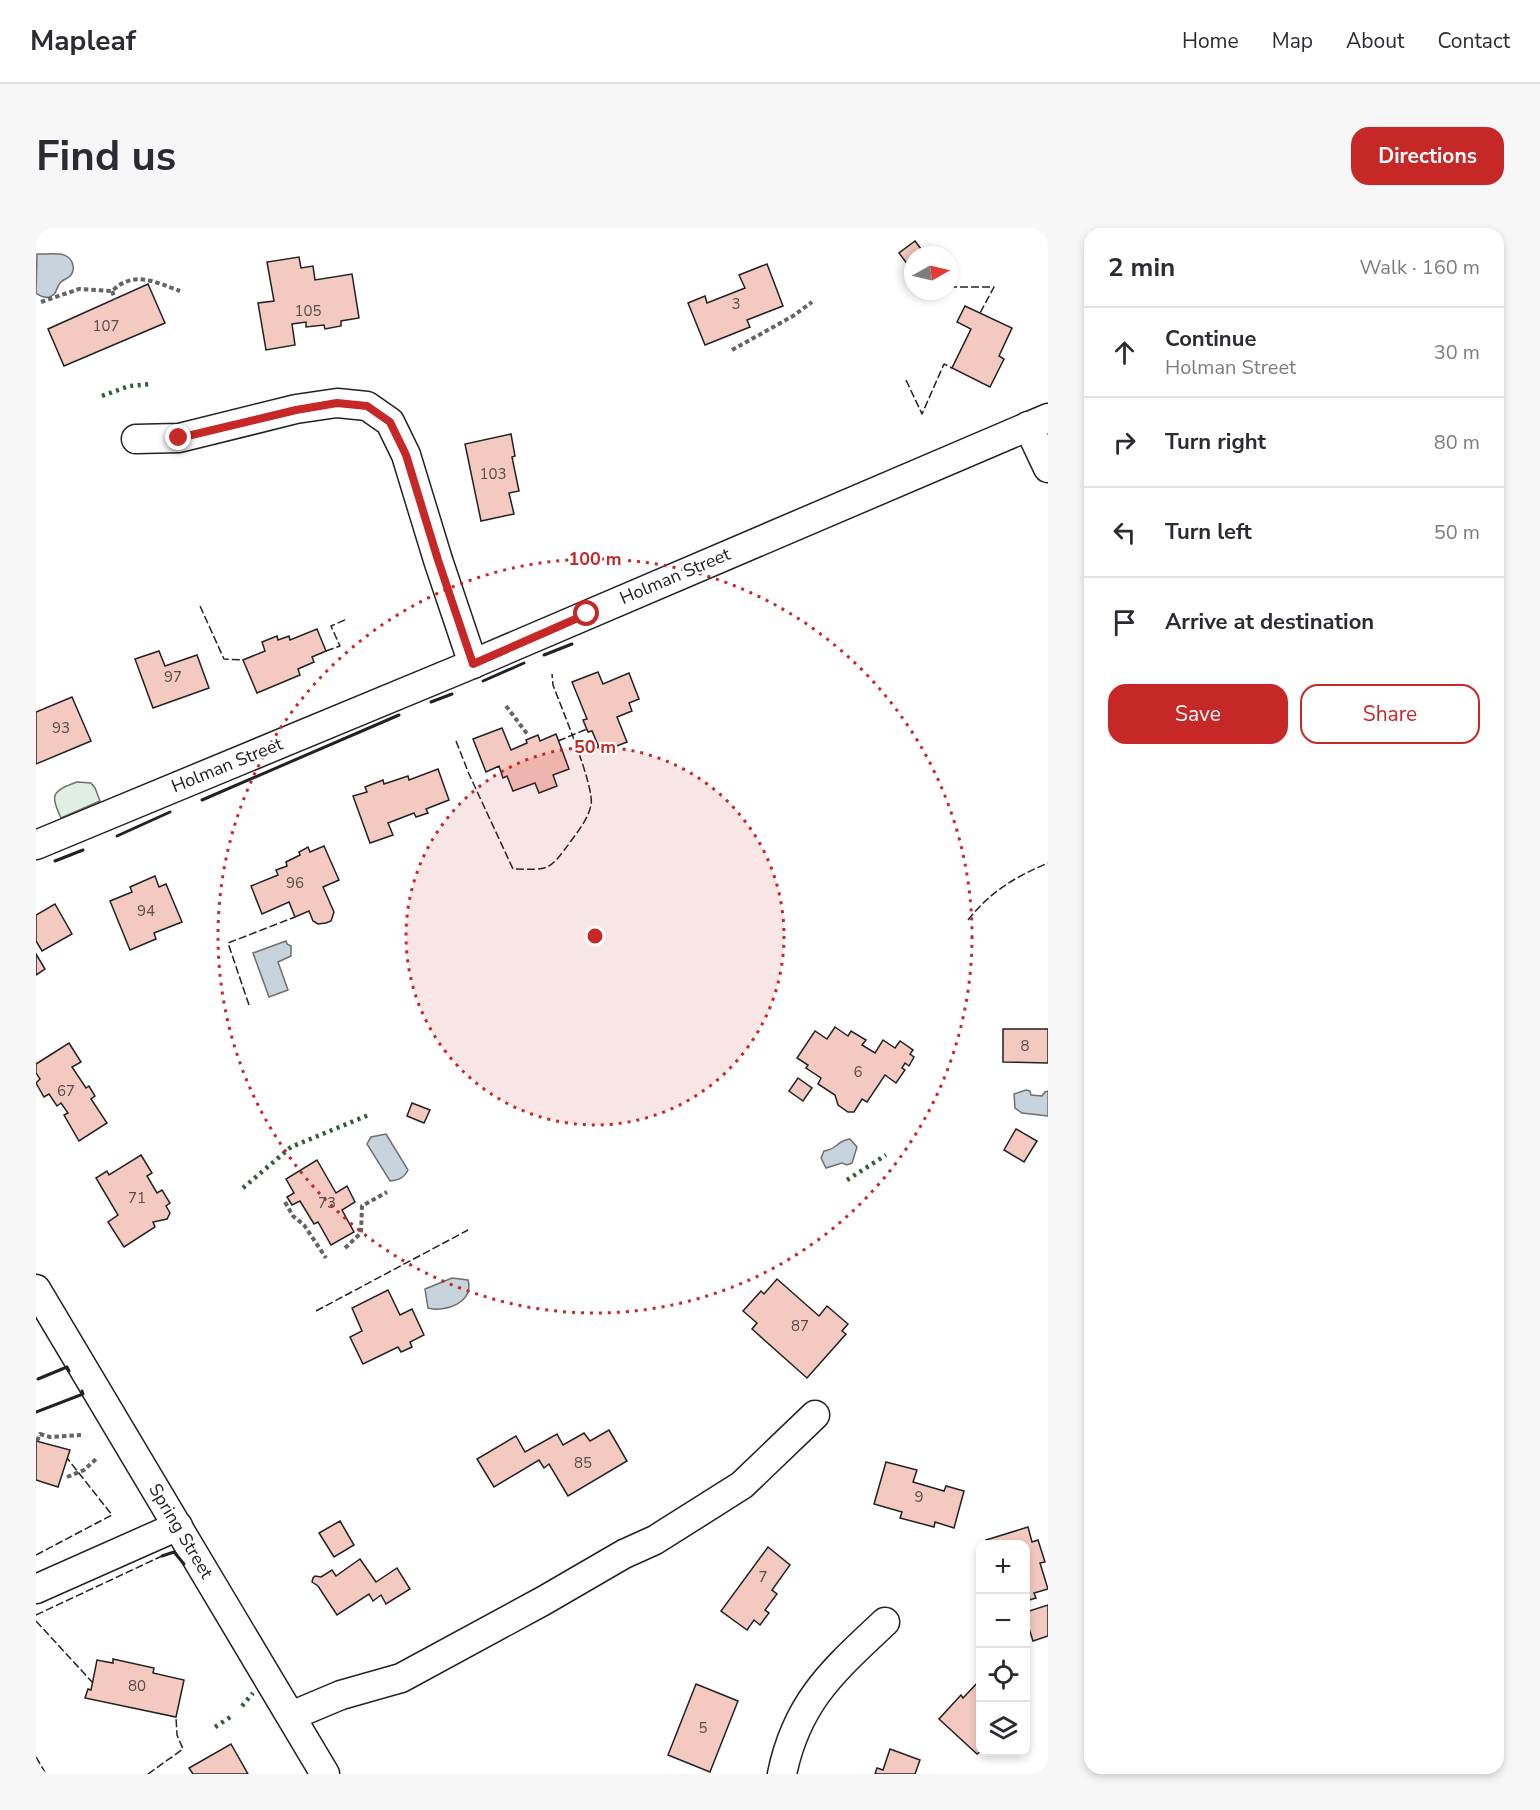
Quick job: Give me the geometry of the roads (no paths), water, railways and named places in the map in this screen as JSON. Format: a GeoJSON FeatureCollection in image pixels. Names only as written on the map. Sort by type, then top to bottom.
{"type":"FeatureCollection","features":[{"type":"Feature","properties":{"kind":"street"},"geometry":{"type":"LineString","coordinates":[[136,439],[179,438],[296,410],[337,403],[367,406],[390,422],[406,455],[473,664]]}},
{"type":"Feature","properties":{"kind":"street"},"geometry":{"type":"LineString","coordinates":[[1038,422],[1048,468]]}},
{"type":"Feature","properties":{"kind":"street","name":"Holman Street"},"geometry":{"type":"LineString","coordinates":[[36,845],[473,664],[1038,422]]}},
{"type":"Feature","properties":{"kind":"street","name":"Spring Street"},"geometry":{"type":"LineString","coordinates":[[36,1289],[325,1774]]}},
{"type":"Feature","properties":{"kind":"street"},"geometry":{"type":"LineString","coordinates":[[291,1716],[340,1695],[401,1678],[624,1554],[655,1540],[742,1485],[815,1415]]}},
{"type":"Feature","properties":{"kind":"street"},"geometry":{"type":"LineString","coordinates":[[36,1589],[178,1526]]}},
{"type":"Feature","properties":{"kind":"street"},"geometry":{"type":"LineString","coordinates":[[782,1774],[792,1737],[809,1703],[833,1671],[885,1622]]}}]}
